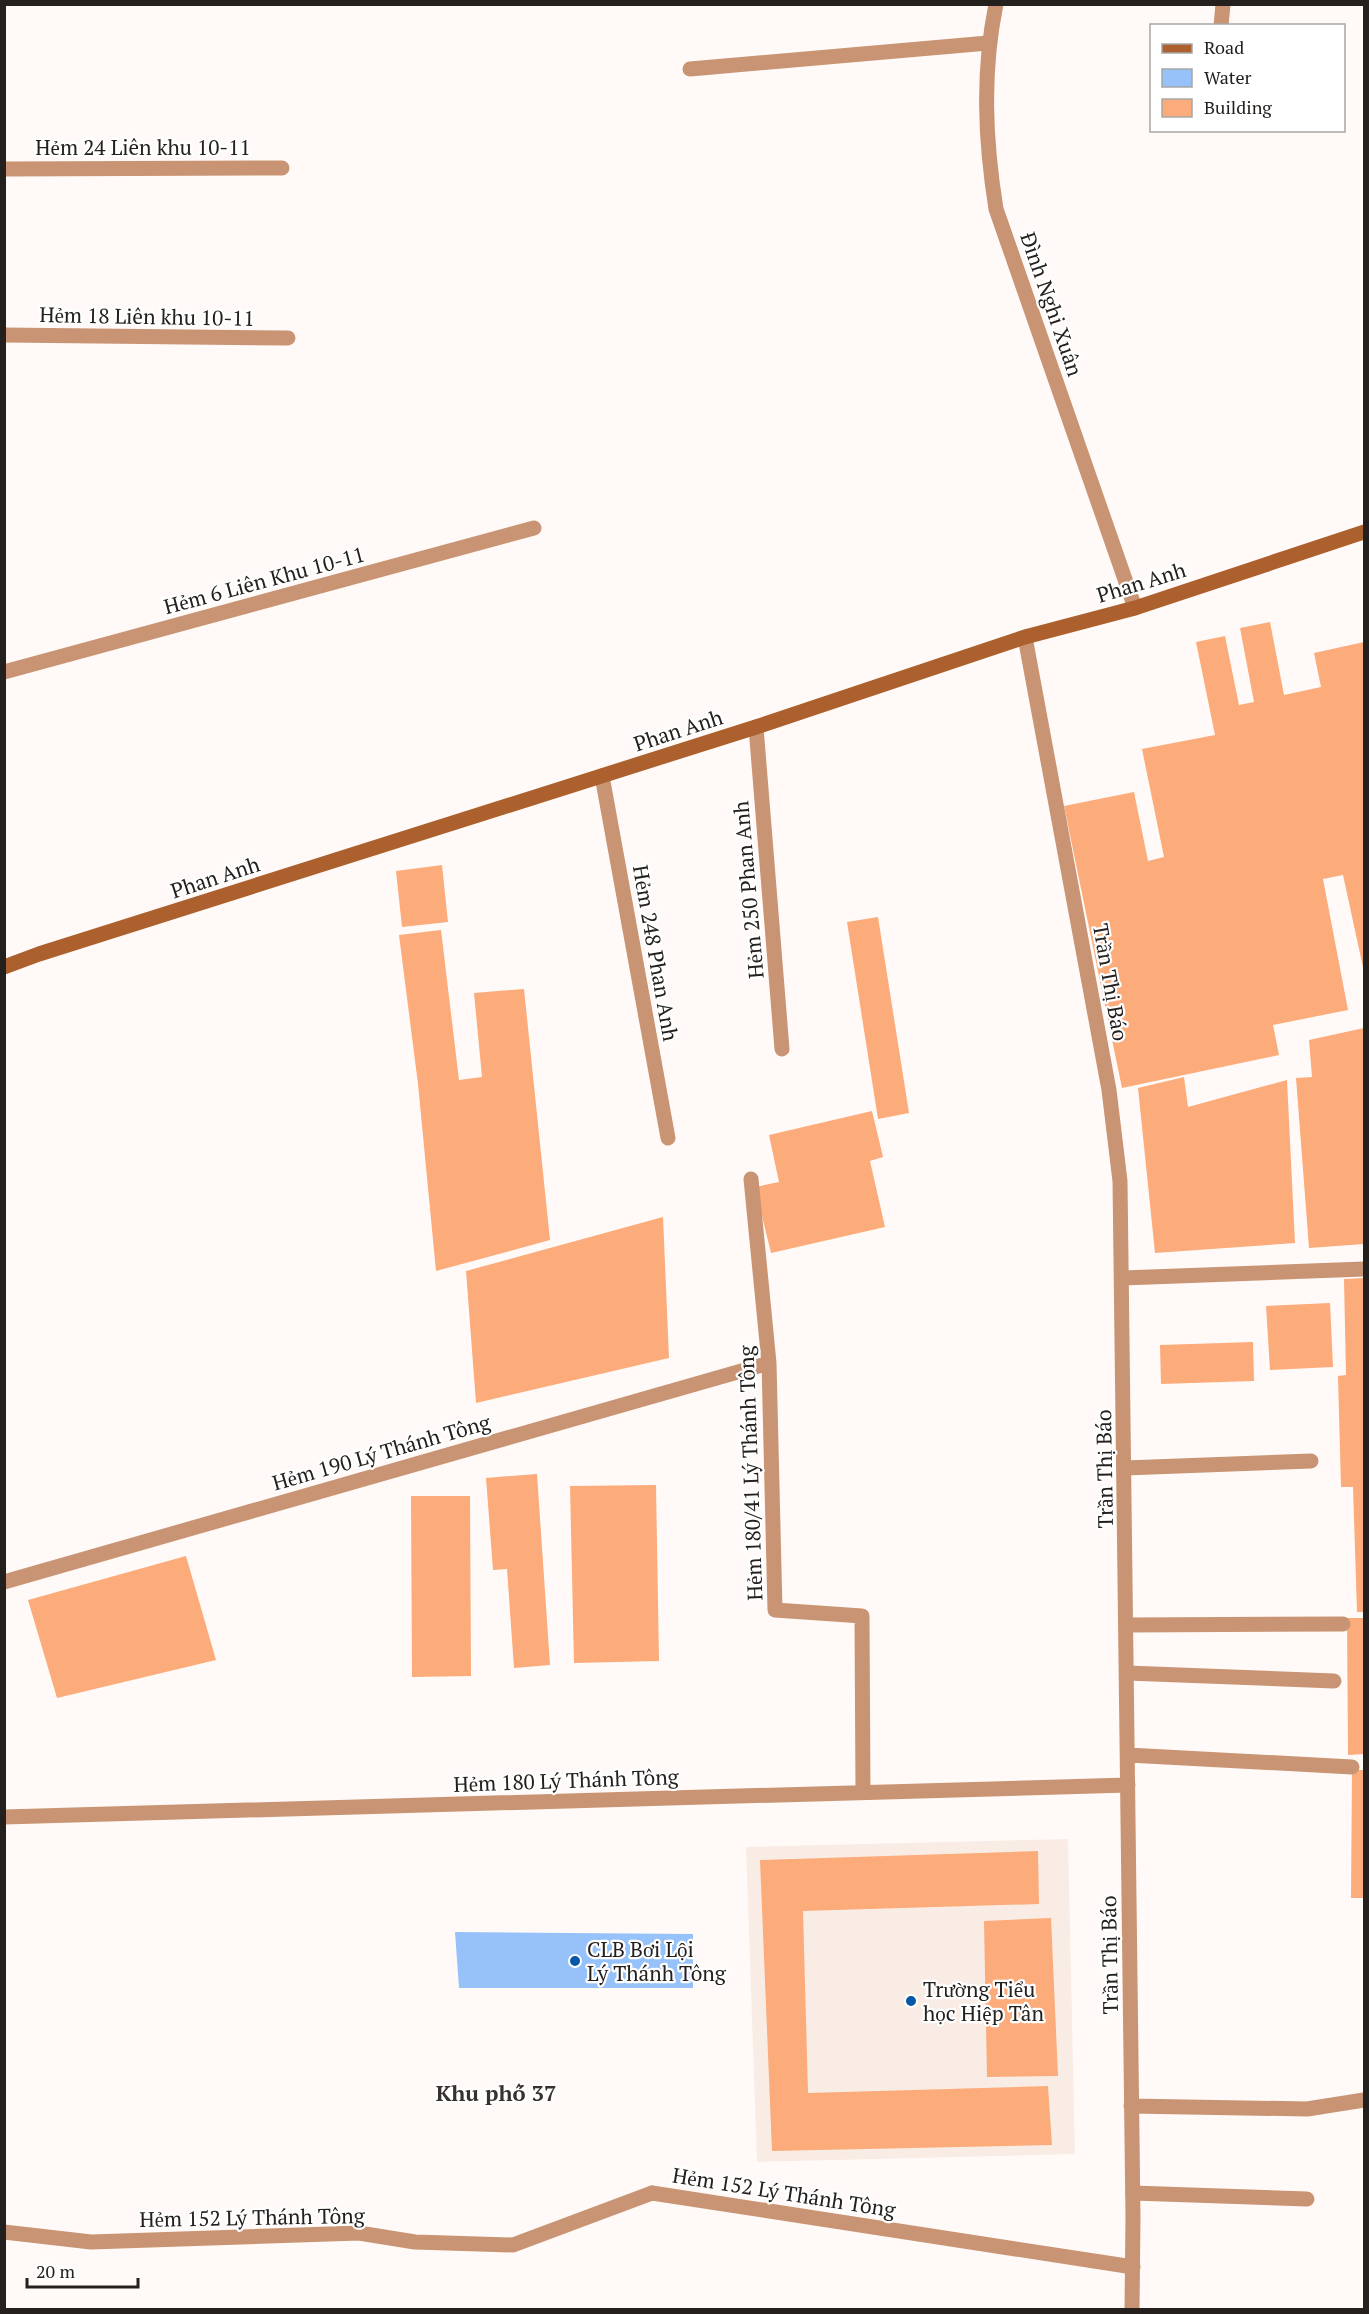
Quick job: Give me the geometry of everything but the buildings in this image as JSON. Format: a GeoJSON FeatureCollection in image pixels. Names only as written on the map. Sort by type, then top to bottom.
{"type":"FeatureCollection","features":[{"type":"Feature","properties":{"kind":"main road","name":"Phan Anh"},"geometry":{"type":"LineString","coordinates":[[4,968],[39,954],[756,728],[1025,637],[1135,608],[1365,532]]}},
{"type":"Feature","properties":{"kind":"street","name":"Đình Nghi Xuân"},"geometry":{"type":"LineString","coordinates":[[996,4],[988,43],[986,113],[988,161],[996,208],[1135,608]]}},
{"type":"Feature","properties":{"kind":"street"},"geometry":{"type":"LineString","coordinates":[[1221,24],[1223,4]]}},
{"type":"Feature","properties":{"kind":"street"},"geometry":{"type":"LineString","coordinates":[[690,69],[988,43]]}},
{"type":"Feature","properties":{"kind":"street","name":"Hẻm 24 Liên khu 10-11"},"geometry":{"type":"LineString","coordinates":[[4,169],[282,168]]}},
{"type":"Feature","properties":{"kind":"street","name":"Hẻm 18 Liên khu 10-11"},"geometry":{"type":"LineString","coordinates":[[4,335],[288,339]]}},
{"type":"Feature","properties":{"kind":"street","name":"Hẻm 6 Liên Khu 10-11"},"geometry":{"type":"LineString","coordinates":[[4,672],[534,528]]}},
{"type":"Feature","properties":{"kind":"street","name":"Trần Thị Báo"},"geometry":{"type":"LineString","coordinates":[[1025,637],[1109,1090],[1120,1181],[1127,1625],[1133,2193],[1132,2310]]}},
{"type":"Feature","properties":{"kind":"street","name":"Hẻm 250 Phan Anh"},"geometry":{"type":"LineString","coordinates":[[756,728],[782,1049]]}},
{"type":"Feature","properties":{"kind":"street","name":"Hẻm 248 Phan Anh"},"geometry":{"type":"LineString","coordinates":[[602,776],[668,1138]]}},
{"type":"Feature","properties":{"kind":"street","name":"Hẻm 180/41 Lý Thánh Tông"},"geometry":{"type":"LineString","coordinates":[[751,1179],[769,1363],[776,1610],[862,1616],[863,1792]]}},
{"type":"Feature","properties":{"kind":"street"},"geometry":{"type":"LineString","coordinates":[[1123,1278],[1365,1269]]}},
{"type":"Feature","properties":{"kind":"street","name":"Hẻm 190 Lý Thánh Tông"},"geometry":{"type":"LineString","coordinates":[[4,1582],[769,1363]]}},
{"type":"Feature","properties":{"kind":"street"},"geometry":{"type":"LineString","coordinates":[[1125,1468],[1311,1461]]}},
{"type":"Feature","properties":{"kind":"street"},"geometry":{"type":"LineString","coordinates":[[1127,1625],[1343,1624]]}},
{"type":"Feature","properties":{"kind":"street"},"geometry":{"type":"LineString","coordinates":[[1127,1673],[1334,1681]]}},
{"type":"Feature","properties":{"kind":"street"},"geometry":{"type":"LineString","coordinates":[[1128,1755],[1352,1767]]}},
{"type":"Feature","properties":{"kind":"street","name":"Hẻm 180 Lý Thánh Tông"},"geometry":{"type":"LineString","coordinates":[[4,1816],[1128,1785]]}},
{"type":"Feature","properties":{"kind":"street"},"geometry":{"type":"LineString","coordinates":[[1131,2106],[1307,2109],[1365,2100]]}},
{"type":"Feature","properties":{"kind":"street","name":"Hẻm 152 Lý Thánh Tông"},"geometry":{"type":"LineString","coordinates":[[4,2232],[91,2242],[359,2233],[415,2242],[513,2245],[652,2193],[1133,2267]]}},
{"type":"Feature","properties":{"kind":"street"},"geometry":{"type":"LineString","coordinates":[[1133,2193],[1306,2199]]}},
{"type":"Feature","properties":{"kind":"shaded area","name":"Trường Tiểu học Hiệp Tân"},"geometry":{"type":"Polygon","coordinates":[[[1068,1839],[1075,2154],[757,2162],[746,1847],[1068,1839]]]}},
{"type":"Feature","properties":{"kind":"water","name":"CLB Bơi Lội Lý Thánh Tông"},"geometry":{"type":"Polygon","coordinates":[[[455,1932],[693,1934],[693,1988],[459,1988],[455,1932]]]}},
{"type":"Feature","properties":{"kind":"place","name":"CLB Bơi Lội Lý Thánh Tông"},"geometry":{"type":"Point","coordinates":[575,1961]}},
{"type":"Feature","properties":{"kind":"place","name":"Trường Tiểu học Hiệp Tân"},"geometry":{"type":"Point","coordinates":[911,2001]}},
{"type":"Feature","properties":{"kind":"district","name":"Khu phố 37"},"geometry":{"type":"Point","coordinates":[496,2092]}}]}
